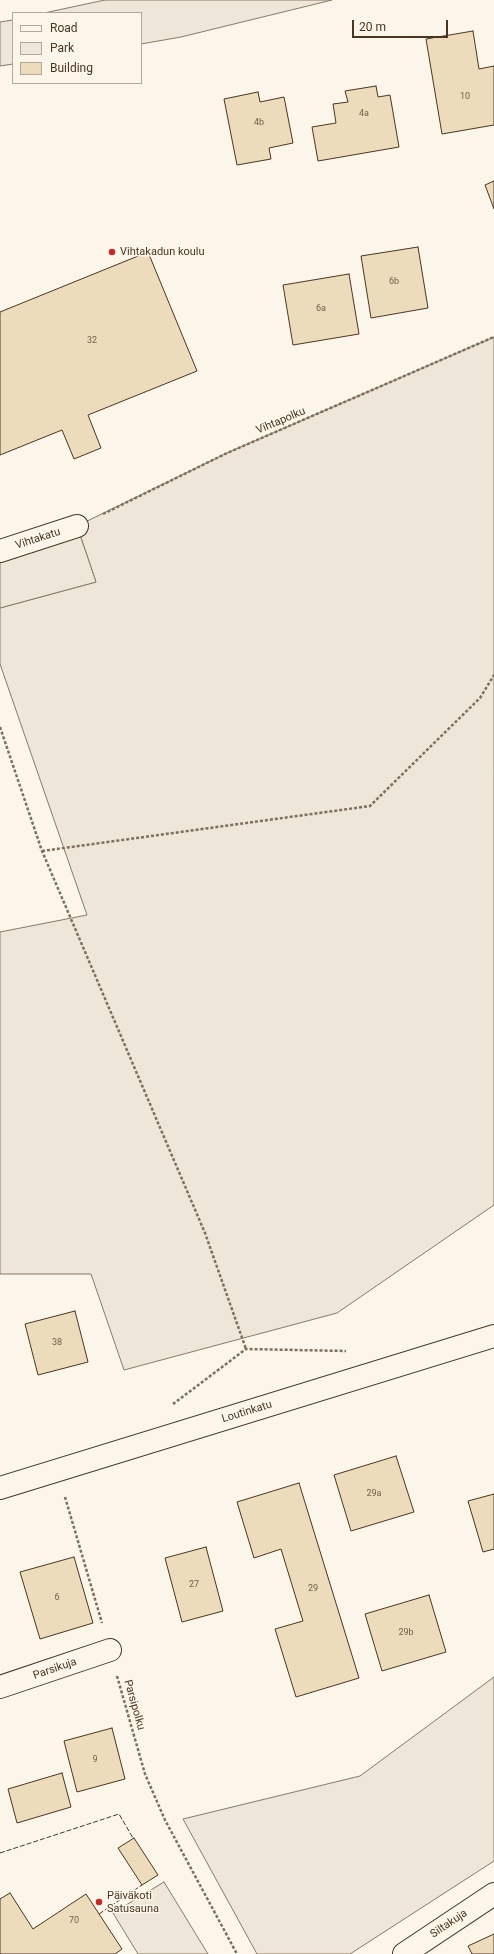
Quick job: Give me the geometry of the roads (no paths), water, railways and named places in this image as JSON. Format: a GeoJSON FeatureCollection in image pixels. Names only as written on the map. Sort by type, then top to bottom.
{"type":"FeatureCollection","features":[{"type":"Feature","properties":{"kind":"street","name":"Vihtakatu"},"geometry":{"type":"LineString","coordinates":[[0,551],[77,526]]}},
{"type":"Feature","properties":{"kind":"street","name":"Loutinkatu"},"geometry":{"type":"LineString","coordinates":[[0,1488],[494,1336]]}},
{"type":"Feature","properties":{"kind":"street","name":"Parsikuja"},"geometry":{"type":"LineString","coordinates":[[0,1687],[110,1650]]}},
{"type":"Feature","properties":{"kind":"street","name":"Siltakuja"},"geometry":{"type":"LineString","coordinates":[[404,1954],[494,1894]]}},
{"type":"Feature","properties":{"kind":"place","name":"Vihtakadun koulu"},"geometry":{"type":"Point","coordinates":[112,252]}},
{"type":"Feature","properties":{"kind":"place","name":"Päiväkoti Satusauna"},"geometry":{"type":"Point","coordinates":[99,1902]}}]}
